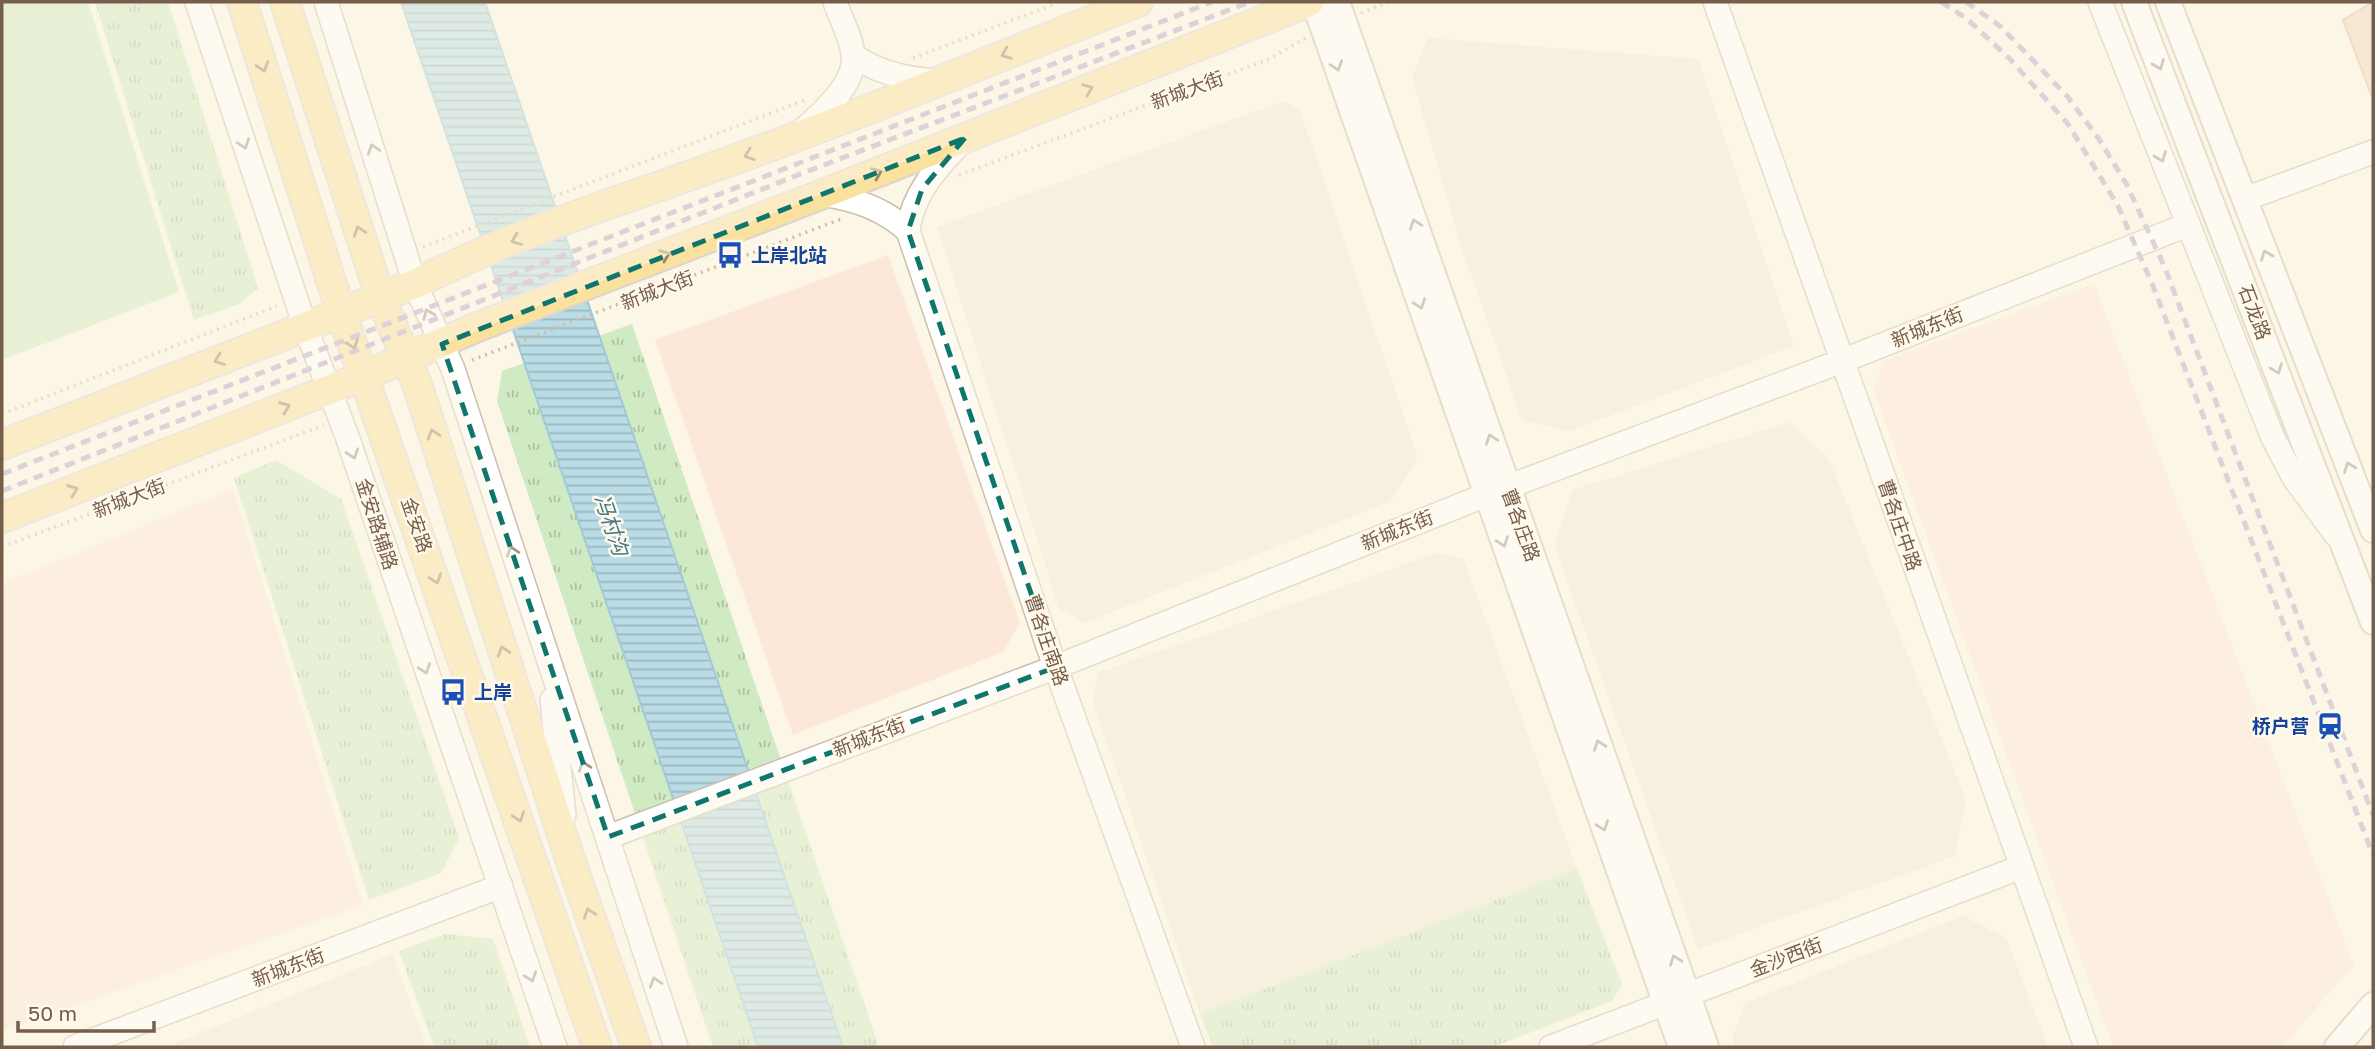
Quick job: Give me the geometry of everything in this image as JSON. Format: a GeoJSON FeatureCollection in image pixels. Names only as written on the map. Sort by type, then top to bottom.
{"type":"FeatureCollection","features":[{"type":"Feature","properties":{"kind":"main road","name":"金安路"},"geometry":{"type":"LineString","coordinates":[[242,2],[341,312],[597,1047]]}},
{"type":"Feature","properties":{"kind":"main road"},"geometry":{"type":"LineString","coordinates":[[285,2],[380,296],[407,358],[568,853],[636,1047]]}},
{"type":"Feature","properties":{"kind":"main road"},"geometry":{"type":"LineString","coordinates":[[2,445],[415,284],[575,203],[797,136],[1138,2]]}},
{"type":"Feature","properties":{"kind":"main road","name":"曹各庄路"},"geometry":{"type":"LineString","coordinates":[[1312,2],[1335,17],[1497,491],[1677,999],[1706,1047]]}},
{"type":"Feature","properties":{"kind":"main road","name":"新城大街"},"geometry":{"type":"LineString","coordinates":[[2,518],[365,376],[475,328],[1312,2]]}},
{"type":"Feature","properties":{"kind":"main road","name":"石龙路"},"geometry":{"type":"LineString","coordinates":[[2134,2],[2373,622]]}},
{"type":"Feature","properties":{"kind":"main road","name":"石龙路"},"geometry":{"type":"LineString","coordinates":[[2168,2],[2373,530]]}},
{"type":"Feature","properties":{"kind":"main road","name":"曹各庄路"},"geometry":{"type":"LineString","coordinates":[[1677,999],[1681,1047]]}},
{"type":"Feature","properties":{"kind":"main road"},"geometry":{"type":"LineString","coordinates":[[2337,1047],[2373,1005]]}},
{"type":"Feature","properties":{"kind":"street","name":"金安路辅路"},"geometry":{"type":"LineString","coordinates":[[197,2],[305,326],[330,389],[555,1047]]}},
{"type":"Feature","properties":{"kind":"street"},"geometry":{"type":"LineString","coordinates":[[204,2],[208,33]]}},
{"type":"Feature","properties":{"kind":"street"},"geometry":{"type":"LineString","coordinates":[[326,2],[415,284],[453,369],[677,1047]]}},
{"type":"Feature","properties":{"kind":"street"},"geometry":{"type":"LineString","coordinates":[[797,136],[824,111],[842,89],[852,68],[853,55],[835,2]]}},
{"type":"Feature","properties":{"kind":"street","name":"曹各庄中路"},"geometry":{"type":"LineString","coordinates":[[1715,2],[2086,1047]]}},
{"type":"Feature","properties":{"kind":"street"},"geometry":{"type":"LineString","coordinates":[[2100,2],[2273,438],[2294,478],[2345,547]]}},
{"type":"Feature","properties":{"kind":"street"},"geometry":{"type":"LineString","coordinates":[[853,55],[895,76],[936,81]]}},
{"type":"Feature","properties":{"kind":"street"},"geometry":{"type":"LineString","coordinates":[[908,231],[910,216],[922,189],[965,138]]}},
{"type":"Feature","properties":{"kind":"street"},"geometry":{"type":"LineString","coordinates":[[2245,199],[2373,152]]}},
{"type":"Feature","properties":{"kind":"street"},"geometry":{"type":"LineString","coordinates":[[823,194],[874,207],[892,216],[908,231]]}},
{"type":"Feature","properties":{"kind":"street","name":"新城东街"},"geometry":{"type":"LineString","coordinates":[[608,837],[1056,667],[1497,491],[1842,361],[2188,225]]}},
{"type":"Feature","properties":{"kind":"street","name":"曹各庄南路"},"geometry":{"type":"LineString","coordinates":[[908,231],[1056,667],[1193,1047]]}},
{"type":"Feature","properties":{"kind":"street"},"geometry":{"type":"LineString","coordinates":[[547,657],[568,853]]}},
{"type":"Feature","properties":{"kind":"street","name":"金沙西街"},"geometry":{"type":"LineString","coordinates":[[1551,1047],[2021,867]]}},
{"type":"Feature","properties":{"kind":"street","name":"新城东街"},"geometry":{"type":"LineString","coordinates":[[75,1047],[501,886]]}},
{"type":"Feature","properties":{"kind":"path","name":"新城大街"},"geometry":{"type":"LineString","coordinates":[[922,189],[1267,60],[1335,17],[1389,2]]}},
{"type":"Feature","properties":{"kind":"path"},"geometry":{"type":"LineString","coordinates":[[407,256],[444,239],[575,203]]}},
{"type":"Feature","properties":{"kind":"path","name":"新城大街"},"geometry":{"type":"LineString","coordinates":[[453,369],[874,207]]}},
{"type":"Feature","properties":{"kind":"path"},"geometry":{"type":"LineString","coordinates":[[2,414],[296,298]]}},
{"type":"Feature","properties":{"kind":"path","name":"新城大街"},"geometry":{"type":"LineString","coordinates":[[2,547],[340,418]]}},
{"type":"Feature","properties":{"kind":"highlighted area"},"geometry":{"type":"Polygon","coordinates":[[[965,138],[922,189],[908,231],[1056,667],[608,837],[442,344],[965,138]]]}},
{"type":"Feature","properties":{"kind":"shaded area"},"geometry":{"type":"Polygon","coordinates":[[[1428,38],[1698,59],[1794,346],[1569,431],[1522,420],[1461,246],[1412,77],[1428,38]]]}},
{"type":"Feature","properties":{"kind":"shaded area"},"geometry":{"type":"Polygon","coordinates":[[[1284,101],[1300,111],[1418,457],[1391,501],[1084,623],[1059,608],[937,227],[1284,101]]]}},
{"type":"Feature","properties":{"kind":"shaded area"},"geometry":{"type":"Polygon","coordinates":[[[888,255],[1020,623],[1003,652],[793,735],[655,340],[888,255]]]}},
{"type":"Feature","properties":{"kind":"shaded area"},"geometry":{"type":"Polygon","coordinates":[[[2094,284],[2354,965],[2282,1047],[2113,1047],[1873,389],[1886,360],[2094,284]]]}},
{"type":"Feature","properties":{"kind":"shaded area"},"geometry":{"type":"Polygon","coordinates":[[[1790,422],[1829,459],[1966,800],[1955,856],[1698,949],[1554,544],[1572,490],[1790,422]]]}},
{"type":"Feature","properties":{"kind":"shaded area"},"geometry":{"type":"Polygon","coordinates":[[[233,489],[363,905],[2,1031],[2,584],[233,489]]]}},
{"type":"Feature","properties":{"kind":"shaded area"},"geometry":{"type":"Polygon","coordinates":[[[1437,553],[1463,558],[1577,869],[1200,1014],[1093,702],[1098,673],[1437,553]]]}},
{"type":"Feature","properties":{"kind":"shaded area"},"geometry":{"type":"Polygon","coordinates":[[[1963,916],[2006,938],[2048,1047],[1735,1047],[1732,1038],[1745,1003],[1963,916]]]}},
{"type":"Feature","properties":{"kind":"shaded area"},"geometry":{"type":"Polygon","coordinates":[[[393,954],[426,1047],[166,1047],[393,954]]]}},
{"type":"Feature","properties":{"kind":"green space"},"geometry":{"type":"Polygon","coordinates":[[[2,2],[88,2],[179,292],[2,360],[2,2]]]}},
{"type":"Feature","properties":{"kind":"green space"},"geometry":{"type":"Polygon","coordinates":[[[95,2],[168,2],[258,288],[239,304],[194,320],[95,2]]]}},
{"type":"Feature","properties":{"kind":"green space"},"geometry":{"type":"Polygon","coordinates":[[[632,324],[879,1047],[713,1047],[497,401],[502,371],[632,324]]]}},
{"type":"Feature","properties":{"kind":"green space"},"geometry":{"type":"Polygon","coordinates":[[[276,460],[341,499],[459,838],[441,873],[369,900],[234,478],[276,460]]]}},
{"type":"Feature","properties":{"kind":"green space"},"geometry":{"type":"Polygon","coordinates":[[[1577,869],[1622,984],[1612,1001],[1493,1047],[1213,1047],[1200,1014],[1577,869]]]}},
{"type":"Feature","properties":{"kind":"green space"},"geometry":{"type":"Polygon","coordinates":[[[445,934],[493,939],[530,1047],[434,1047],[399,951],[445,934]]]}},
{"type":"Feature","properties":{"kind":"water","name":"冯村沟"},"geometry":{"type":"Polygon","coordinates":[[[401,2],[485,2],[843,1047],[758,1047],[401,2]]]}},
{"type":"Feature","properties":{"kind":"building"},"geometry":{"type":"Polygon","coordinates":[[[2373,2],[2373,97],[2372,97],[2343,20],[2373,2]]]}},
{"type":"Feature","properties":{"kind":"railway"},"geometry":{"type":"LineString","coordinates":[[2,474],[1212,2]]}},
{"type":"Feature","properties":{"kind":"railway"},"geometry":{"type":"LineString","coordinates":[[2,491],[803,173],[1250,2]]}},
{"type":"Feature","properties":{"kind":"railway"},"geometry":{"type":"LineString","coordinates":[[1941,2],[1966,18],[2010,59],[2068,124],[2118,206],[2153,286],[2373,855]]}},
{"type":"Feature","properties":{"kind":"railway"},"geometry":{"type":"LineString","coordinates":[[1966,2],[2000,26],[2067,96],[2099,139],[2127,185],[2165,268],[2373,815]]}},
{"type":"Feature","properties":{"kind":"place","name":"上岸北站"},"geometry":{"type":"Point","coordinates":[730,255]}},
{"type":"Feature","properties":{"kind":"place","name":"上岸"},"geometry":{"type":"Point","coordinates":[453,692]}},
{"type":"Feature","properties":{"kind":"place","name":"桥户营"},"geometry":{"type":"Point","coordinates":[2330,726]}}]}
